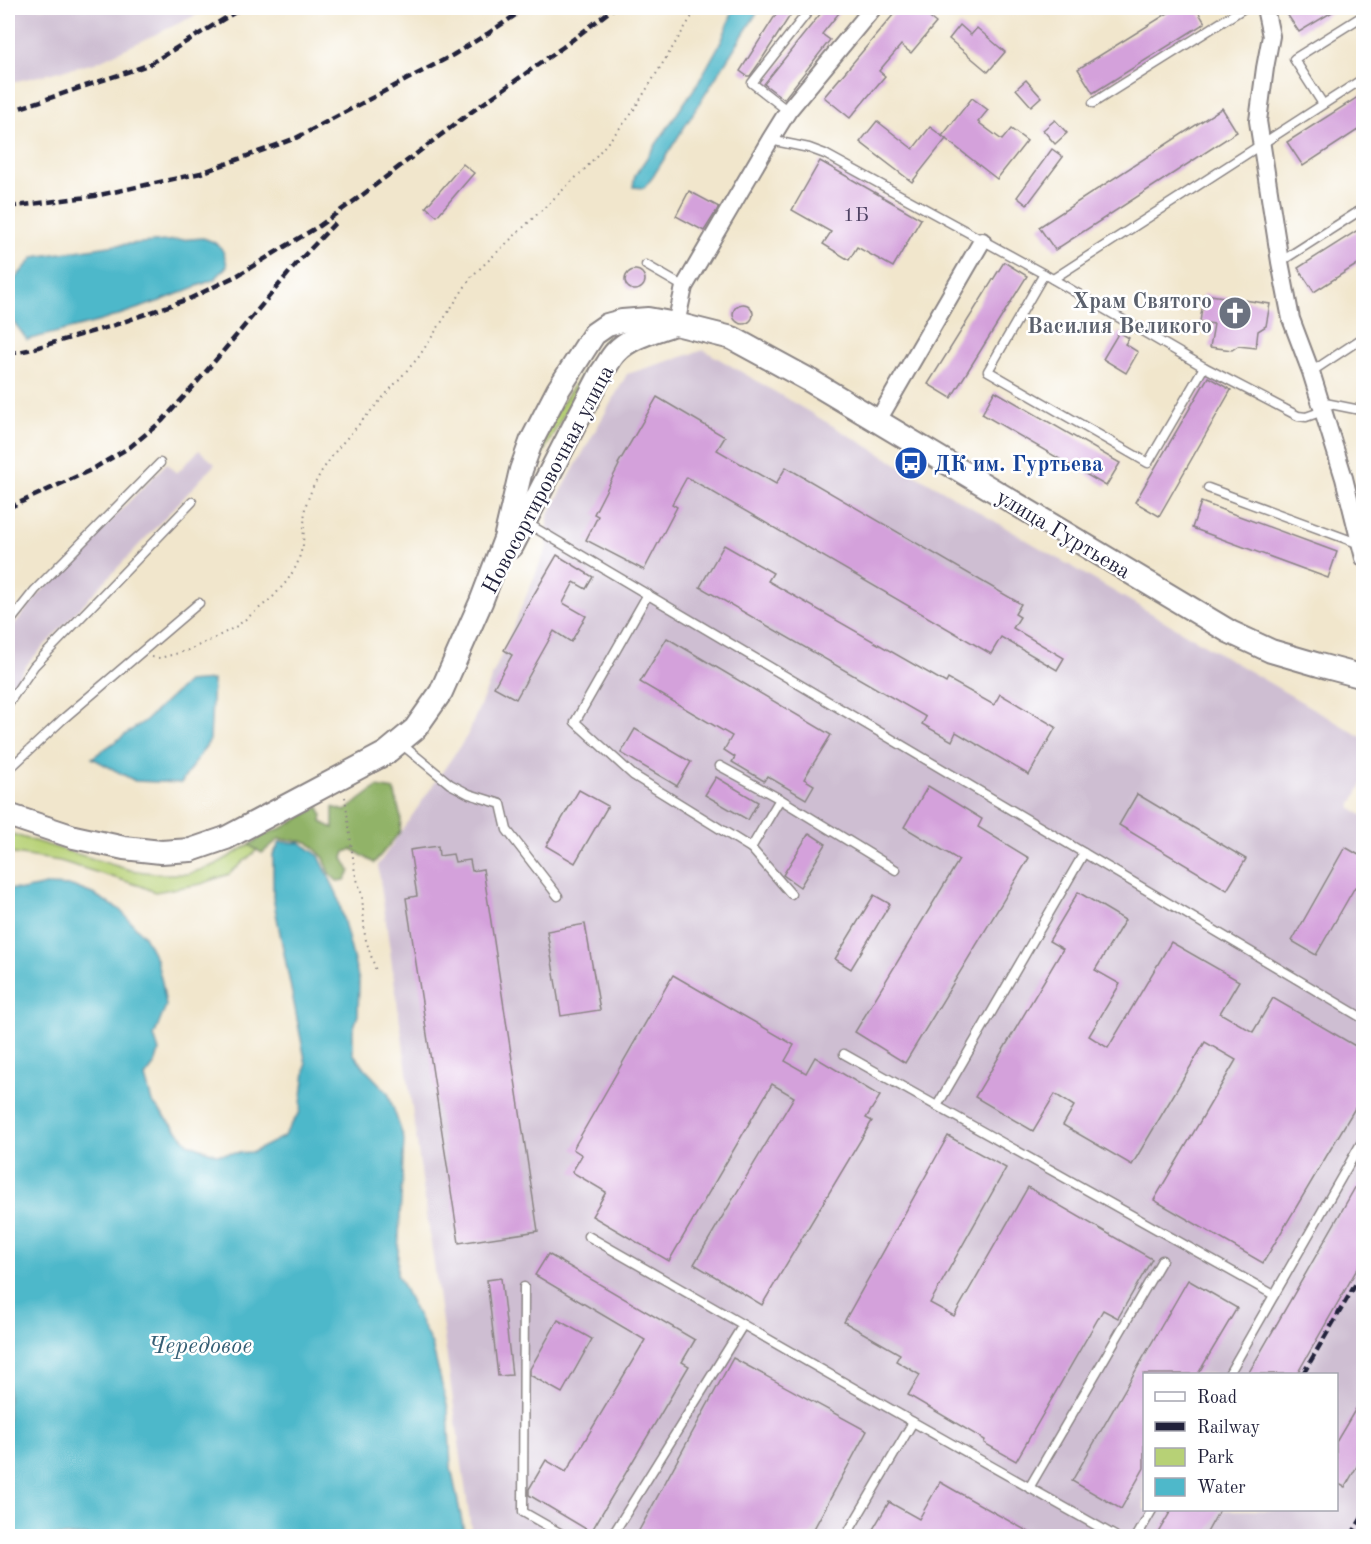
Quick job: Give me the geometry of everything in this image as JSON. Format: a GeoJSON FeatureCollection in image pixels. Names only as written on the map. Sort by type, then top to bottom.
{"type":"FeatureCollection","features":[{"type":"Feature","properties":{"kind":"main road","name":"Новосортировочная улица"},"geometry":{"type":"LineString","coordinates":[[8,814],[74,837],[124,848],[161,852],[191,850],[226,838],[386,753],[415,729],[441,692],[482,602],[506,539],[521,470],[531,442],[558,390],[594,334],[607,325],[622,321],[648,319],[676,324]]}},
{"type":"Feature","properties":{"kind":"main road","name":"улица Гуртьева"},"geometry":{"type":"LineString","coordinates":[[676,324],[732,338],[809,380],[1230,632],[1271,651],[1364,677]]}},
{"type":"Feature","properties":{"kind":"main road","name":"Новосортировочная улица"},"geometry":{"type":"LineString","coordinates":[[482,602],[602,372],[615,353],[637,337],[676,324]]}},
{"type":"Feature","properties":{"kind":"street"},"geometry":{"type":"LineString","coordinates":[[676,324],[684,287],[788,111],[873,8]]}},
{"type":"Feature","properties":{"kind":"street"},"geometry":{"type":"LineString","coordinates":[[1265,8],[1271,36],[1258,122],[1280,262],[1291,319],[1322,407],[1363,549]]}},
{"type":"Feature","properties":{"kind":"street"},"geometry":{"type":"LineString","coordinates":[[877,422],[982,241]]}},
{"type":"Feature","properties":{"kind":"lane"},"geometry":{"type":"LineString","coordinates":[[788,111],[752,83],[811,8]]}},
{"type":"Feature","properties":{"kind":"lane"},"geometry":{"type":"LineString","coordinates":[[1093,104],[1244,8]]}},
{"type":"Feature","properties":{"kind":"lane"},"geometry":{"type":"LineString","coordinates":[[1323,104],[1294,58],[1361,17]]}},
{"type":"Feature","properties":{"kind":"lane"},"geometry":{"type":"LineString","coordinates":[[1053,279],[1364,78]]}},
{"type":"Feature","properties":{"kind":"lane"},"geometry":{"type":"LineString","coordinates":[[770,140],[809,148],[825,154],[1053,279],[1204,367],[1298,416],[1306,417],[1322,407],[1360,410]]}},
{"type":"Feature","properties":{"kind":"lane"},"geometry":{"type":"LineString","coordinates":[[1280,262],[1364,208]]}},
{"type":"Feature","properties":{"kind":"lane"},"geometry":{"type":"LineString","coordinates":[[646,265],[684,287]]}},
{"type":"Feature","properties":{"kind":"lane"},"geometry":{"type":"LineString","coordinates":[[1044,274],[988,371],[1148,463],[1204,367]]}},
{"type":"Feature","properties":{"kind":"lane"},"geometry":{"type":"LineString","coordinates":[[1311,372],[1364,337]]}},
{"type":"Feature","properties":{"kind":"lane"},"geometry":{"type":"LineString","coordinates":[[8,624],[35,590],[160,463]]}},
{"type":"Feature","properties":{"kind":"lane"},"geometry":{"type":"LineString","coordinates":[[1208,488],[1363,549]]}},
{"type":"Feature","properties":{"kind":"lane"},"geometry":{"type":"LineString","coordinates":[[8,704],[34,666],[192,502]]}},
{"type":"Feature","properties":{"kind":"lane"},"geometry":{"type":"LineString","coordinates":[[525,522],[1364,1019]]}},
{"type":"Feature","properties":{"kind":"lane"},"geometry":{"type":"LineString","coordinates":[[648,594],[575,722],[633,775],[751,848],[791,894]]}},
{"type":"Feature","properties":{"kind":"lane"},"geometry":{"type":"LineString","coordinates":[[8,770],[63,719],[199,603]]}},
{"type":"Feature","properties":{"kind":"lane"},"geometry":{"type":"LineString","coordinates":[[400,742],[450,784],[469,794],[501,804],[507,830],[558,896]]}},
{"type":"Feature","properties":{"kind":"lane"},"geometry":{"type":"LineString","coordinates":[[720,766],[780,799],[896,870]]}},
{"type":"Feature","properties":{"kind":"lane"},"geometry":{"type":"LineString","coordinates":[[751,848],[780,799]]}},
{"type":"Feature","properties":{"kind":"lane"},"geometry":{"type":"LineString","coordinates":[[937,1106],[1084,853]]}},
{"type":"Feature","properties":{"kind":"lane"},"geometry":{"type":"LineString","coordinates":[[844,1054],[1274,1295]]}},
{"type":"Feature","properties":{"kind":"lane"},"geometry":{"type":"LineString","coordinates":[[1230,1373],[1364,1138]]}},
{"type":"Feature","properties":{"kind":"lane"},"geometry":{"type":"LineString","coordinates":[[588,1236],[1115,1536]]}},
{"type":"Feature","properties":{"kind":"lane"},"geometry":{"type":"LineString","coordinates":[[1029,1488],[1162,1260]]}},
{"type":"Feature","properties":{"kind":"lane"},"geometry":{"type":"LineString","coordinates":[[524,1287],[523,1512],[565,1536]]}},
{"type":"Feature","properties":{"kind":"lane"},"geometry":{"type":"LineString","coordinates":[[612,1536],[742,1325]]}},
{"type":"Feature","properties":{"kind":"lane"},"geometry":{"type":"LineString","coordinates":[[846,1536],[913,1422]]}},
{"type":"Feature","properties":{"kind":"lane"},"geometry":{"type":"LineString","coordinates":[[1137,1536],[1151,1511]]}},
{"type":"Feature","properties":{"kind":"path"},"geometry":{"type":"LineString","coordinates":[[138,655],[160,658],[186,651],[213,639],[237,626],[272,598],[287,581],[297,565],[303,545],[305,507],[312,489],[338,448],[418,358],[472,276],[586,168],[630,116],[697,8]]}},
{"type":"Feature","properties":{"kind":"path"},"geometry":{"type":"LineString","coordinates":[[347,810],[355,873],[362,895],[365,937],[376,971]]}},
{"type":"Feature","properties":{"kind":"shaded area"},"geometry":{"type":"Polygon","coordinates":[[[8,8],[211,8],[95,63],[8,83],[8,8]]]}},
{"type":"Feature","properties":{"kind":"shaded area"},"geometry":{"type":"Polygon","coordinates":[[[704,350],[1363,738],[1363,782],[1350,808],[1364,816],[1363,1536],[472,1536],[378,865],[467,736],[547,547],[548,515],[627,374],[704,350]]]}},
{"type":"Feature","properties":{"kind":"shaded area"},"geometry":{"type":"Polygon","coordinates":[[[199,450],[215,464],[29,662],[8,692],[8,632],[39,594],[167,463],[177,473],[199,450]]]}},
{"type":"Feature","properties":{"kind":"green space"},"geometry":{"type":"Polygon","coordinates":[[[606,336],[610,337],[584,378],[530,477],[533,448],[606,336]]]}},
{"type":"Feature","properties":{"kind":"green space"},"geometry":{"type":"Polygon","coordinates":[[[377,787],[394,790],[401,818],[400,832],[374,863],[352,849],[345,852],[343,858],[350,871],[345,880],[337,881],[329,873],[324,858],[308,842],[279,839],[262,853],[249,845],[319,807],[322,815],[321,822],[333,828],[333,807],[345,811],[377,787]]]}},
{"type":"Feature","properties":{"kind":"green space"},"geometry":{"type":"Polygon","coordinates":[[[8,833],[130,870],[160,874],[188,874],[215,865],[249,845],[257,850],[229,874],[201,884],[155,892],[60,861],[8,853],[8,833]]]}},
{"type":"Feature","properties":{"kind":"water"},"geometry":{"type":"Polygon","coordinates":[[[734,8],[760,8],[652,178],[644,188],[633,187],[635,175],[698,83],[722,40],[734,8]]]}},
{"type":"Feature","properties":{"kind":"water"},"geometry":{"type":"Polygon","coordinates":[[[203,238],[220,247],[227,266],[215,279],[160,301],[101,321],[27,340],[8,314],[8,287],[34,257],[117,245],[203,238]]]}},
{"type":"Feature","properties":{"kind":"water"},"geometry":{"type":"Polygon","coordinates":[[[213,680],[210,740],[181,783],[135,781],[92,758],[146,720],[187,682],[213,680]]]}},
{"type":"Feature","properties":{"kind":"water","name":"Чередовое"},"geometry":{"type":"Polygon","coordinates":[[[280,842],[301,843],[319,856],[337,894],[359,981],[358,1015],[353,1030],[353,1053],[388,1093],[404,1139],[397,1274],[432,1345],[448,1409],[451,1468],[465,1536],[8,1536],[8,888],[23,890],[46,885],[72,886],[95,895],[119,909],[144,936],[156,959],[162,982],[166,1006],[154,1036],[159,1051],[155,1064],[145,1077],[152,1102],[188,1143],[216,1154],[253,1152],[283,1137],[300,1112],[306,1064],[273,898],[273,855],[280,842]]]}},
{"type":"Feature","properties":{"kind":"building"},"geometry":{"type":"Polygon","coordinates":[[[780,8],[795,8],[760,62],[750,76],[747,76],[740,71],[780,8]]]}},
{"type":"Feature","properties":{"kind":"building"},"geometry":{"type":"Polygon","coordinates":[[[825,8],[843,8],[822,34],[830,40],[784,99],[764,84],[825,8]]]}},
{"type":"Feature","properties":{"kind":"building"},"geometry":{"type":"Polygon","coordinates":[[[899,8],[917,8],[936,23],[911,53],[901,45],[879,71],[885,76],[850,118],[824,97],[899,8]]]}},
{"type":"Feature","properties":{"kind":"building"},"geometry":{"type":"Polygon","coordinates":[[[1176,8],[1196,8],[1205,23],[1093,93],[1078,69],[1176,8]]]}},
{"type":"Feature","properties":{"kind":"building"},"geometry":{"type":"Polygon","coordinates":[[[1283,8],[1339,8],[1299,32],[1283,8]]]}},
{"type":"Feature","properties":{"kind":"building"},"geometry":{"type":"Polygon","coordinates":[[[960,25],[971,35],[977,28],[1005,52],[988,72],[949,39],[960,25]]]}},
{"type":"Feature","properties":{"kind":"building"},"geometry":{"type":"Polygon","coordinates":[[[1026,80],[1041,97],[1031,106],[1016,89],[1026,80]]]}},
{"type":"Feature","properties":{"kind":"building"},"geometry":{"type":"Polygon","coordinates":[[[1364,93],[1364,126],[1303,166],[1287,142],[1364,93]]]}},
{"type":"Feature","properties":{"kind":"building"},"geometry":{"type":"Polygon","coordinates":[[[972,98],[988,110],[978,122],[1002,140],[1011,129],[1027,141],[997,179],[942,136],[972,98]]]}},
{"type":"Feature","properties":{"kind":"building"},"geometry":{"type":"Polygon","coordinates":[[[1222,108],[1237,132],[1055,250],[1039,227],[1222,108]]]}},
{"type":"Feature","properties":{"kind":"building"},"geometry":{"type":"Polygon","coordinates":[[[1055,120],[1067,133],[1055,144],[1043,130],[1055,120]]]}},
{"type":"Feature","properties":{"kind":"building"},"geometry":{"type":"Polygon","coordinates":[[[877,121],[913,149],[930,127],[946,139],[912,182],[860,142],[877,121]]]}},
{"type":"Feature","properties":{"kind":"building"},"geometry":{"type":"Polygon","coordinates":[[[1052,149],[1063,157],[1027,205],[1017,197],[1052,149]]]}},
{"type":"Feature","properties":{"kind":"building"},"geometry":{"type":"Polygon","coordinates":[[[820,161],[921,219],[893,267],[857,247],[849,260],[823,244],[831,232],[792,210],[820,161]]]}},
{"type":"Feature","properties":{"kind":"building"},"geometry":{"type":"Polygon","coordinates":[[[463,164],[474,173],[437,216],[426,207],[463,164]]]}},
{"type":"Feature","properties":{"kind":"building"},"geometry":{"type":"Polygon","coordinates":[[[689,191],[719,207],[704,231],[676,216],[689,191]]]}},
{"type":"Feature","properties":{"kind":"building"},"geometry":{"type":"Polygon","coordinates":[[[1364,226],[1364,260],[1314,292],[1298,268],[1364,226]]]}},
{"type":"Feature","properties":{"kind":"building"},"geometry":{"type":"Polygon","coordinates":[[[1004,262],[1027,276],[951,398],[928,384],[1004,262]]]}},
{"type":"Feature","properties":{"kind":"building"},"geometry":{"type":"Polygon","coordinates":[[[635,270],[642,273],[645,280],[642,287],[635,290],[628,287],[625,280],[628,273],[635,270]]]}},
{"type":"Feature","properties":{"kind":"building","name":"Храм Святого Василия Великого"},"geometry":{"type":"Polygon","coordinates":[[[1204,294],[1270,304],[1266,326],[1258,331],[1256,348],[1238,346],[1232,350],[1210,347],[1214,324],[1200,322],[1204,294]]]}},
{"type":"Feature","properties":{"kind":"building"},"geometry":{"type":"Polygon","coordinates":[[[743,304],[750,307],[753,314],[750,321],[743,324],[736,321],[733,314],[736,307],[743,304]]]}},
{"type":"Feature","properties":{"kind":"building"},"geometry":{"type":"Polygon","coordinates":[[[1119,332],[1129,338],[1125,344],[1138,352],[1126,373],[1103,359],[1119,332]]]}},
{"type":"Feature","properties":{"kind":"building"},"geometry":{"type":"Polygon","coordinates":[[[1208,377],[1231,390],[1159,516],[1135,502],[1208,377]]]}},
{"type":"Feature","properties":{"kind":"building"},"geometry":{"type":"Polygon","coordinates":[[[995,391],[1120,463],[1106,486],[982,414],[995,391]]]}},
{"type":"Feature","properties":{"kind":"building"},"geometry":{"type":"Polygon","coordinates":[[[657,397],[725,437],[717,450],[776,484],[786,467],[1021,604],[1015,614],[1020,617],[1013,628],[1064,658],[1057,670],[1001,637],[991,654],[687,477],[672,504],[677,507],[644,570],[586,540],[598,516],[594,514],[618,464],[657,397]]]}},
{"type":"Feature","properties":{"kind":"building"},"geometry":{"type":"Polygon","coordinates":[[[1201,502],[1337,552],[1328,578],[1192,528],[1201,502]]]}},
{"type":"Feature","properties":{"kind":"building"},"geometry":{"type":"Polygon","coordinates":[[[724,545],[773,573],[768,581],[946,683],[948,679],[994,705],[1000,694],[1056,727],[1029,775],[956,732],[952,741],[922,724],[926,717],[700,587],[724,545]]]}},
{"type":"Feature","properties":{"kind":"building"},"geometry":{"type":"Polygon","coordinates":[[[557,555],[593,577],[586,589],[574,582],[563,603],[586,616],[571,642],[554,631],[516,699],[494,687],[512,655],[504,650],[557,555]]]}},
{"type":"Feature","properties":{"kind":"building"},"geometry":{"type":"Polygon","coordinates":[[[667,638],[831,735],[804,779],[814,785],[806,799],[767,776],[764,781],[732,762],[735,757],[724,750],[732,736],[640,682],[667,638]]]}},
{"type":"Feature","properties":{"kind":"building"},"geometry":{"type":"Polygon","coordinates":[[[635,729],[691,762],[677,786],[621,753],[635,729]]]}},
{"type":"Feature","properties":{"kind":"building"},"geometry":{"type":"Polygon","coordinates":[[[716,777],[758,802],[748,820],[705,795],[716,777]]]}},
{"type":"Feature","properties":{"kind":"building"},"geometry":{"type":"Polygon","coordinates":[[[928,786],[982,819],[978,827],[1029,858],[905,1063],[855,1032],[959,860],[904,827],[928,786]]]}},
{"type":"Feature","properties":{"kind":"building"},"geometry":{"type":"Polygon","coordinates":[[[579,790],[608,806],[575,863],[546,846],[579,790]]]}},
{"type":"Feature","properties":{"kind":"building"},"geometry":{"type":"Polygon","coordinates":[[[1137,794],[1246,859],[1227,890],[1119,825],[1137,794]]]}},
{"type":"Feature","properties":{"kind":"building"},"geometry":{"type":"Polygon","coordinates":[[[809,833],[826,844],[800,887],[783,875],[809,833]]]}},
{"type":"Feature","properties":{"kind":"building"},"geometry":{"type":"Polygon","coordinates":[[[438,846],[439,856],[453,854],[455,862],[470,860],[472,871],[483,869],[538,1231],[459,1243],[406,898],[417,896],[410,850],[438,846]]]}},
{"type":"Feature","properties":{"kind":"building"},"geometry":{"type":"Polygon","coordinates":[[[1345,847],[1364,858],[1364,892],[1355,887],[1316,955],[1292,941],[1345,847]]]}},
{"type":"Feature","properties":{"kind":"building"},"geometry":{"type":"Polygon","coordinates":[[[1078,892],[1125,920],[1095,970],[1120,984],[1089,1036],[1108,1048],[1171,942],[1239,981],[1220,1013],[1253,1032],[1273,998],[1364,1051],[1364,1093],[1263,1263],[1154,1200],[1236,1060],[1205,1042],[1132,1165],[1063,1125],[1074,1106],[1055,1094],[1033,1131],[975,1097],[1063,949],[1049,941],[1078,892]]]}},
{"type":"Feature","properties":{"kind":"building"},"geometry":{"type":"Polygon","coordinates":[[[874,895],[890,904],[851,969],[835,959],[874,895]]]}},
{"type":"Feature","properties":{"kind":"building"},"geometry":{"type":"Polygon","coordinates":[[[585,924],[600,1010],[561,1016],[547,931],[585,924]]]}},
{"type":"Feature","properties":{"kind":"building"},"geometry":{"type":"Polygon","coordinates":[[[673,975],[794,1045],[785,1061],[806,1073],[815,1057],[880,1096],[866,1118],[872,1121],[762,1305],[694,1264],[794,1097],[772,1084],[669,1261],[592,1216],[606,1192],[572,1172],[582,1155],[573,1149],[673,975]]]}},
{"type":"Feature","properties":{"kind":"building"},"geometry":{"type":"Polygon","coordinates":[[[948,1136],[1006,1168],[930,1303],[954,1316],[1028,1187],[1152,1259],[1118,1318],[1103,1310],[1016,1461],[908,1395],[920,1375],[896,1361],[900,1354],[844,1322],[948,1136]]]}},
{"type":"Feature","properties":{"kind":"building"},"geometry":{"type":"Polygon","coordinates":[[[1364,1172],[1364,1257],[1298,1373],[1249,1373],[1364,1172]]]}},
{"type":"Feature","properties":{"kind":"building"},"geometry":{"type":"Polygon","coordinates":[[[548,1254],[695,1340],[682,1362],[689,1366],[591,1532],[529,1495],[529,1489],[546,1460],[566,1472],[645,1340],[535,1275],[548,1254]]]}},
{"type":"Feature","properties":{"kind":"building"},"geometry":{"type":"Polygon","coordinates":[[[501,1278],[512,1375],[498,1376],[487,1280],[501,1278]]]}},
{"type":"Feature","properties":{"kind":"building"},"geometry":{"type":"Polygon","coordinates":[[[1188,1280],[1237,1308],[1199,1373],[1143,1373],[1143,1470],[1121,1509],[1072,1481],[1188,1280]]]}},
{"type":"Feature","properties":{"kind":"building"},"geometry":{"type":"Polygon","coordinates":[[[558,1320],[592,1339],[562,1393],[530,1375],[530,1369],[558,1320]]]}},
{"type":"Feature","properties":{"kind":"building"},"geometry":{"type":"Polygon","coordinates":[[[733,1358],[867,1431],[810,1536],[636,1536],[733,1358]]]}},
{"type":"Feature","properties":{"kind":"building"},"geometry":{"type":"Polygon","coordinates":[[[1364,1395],[1364,1454],[1345,1487],[1338,1484],[1338,1439],[1364,1395]]]}},
{"type":"Feature","properties":{"kind":"building"},"geometry":{"type":"Polygon","coordinates":[[[940,1482],[1036,1536],[869,1536],[889,1502],[919,1519],[940,1482]]]}},
{"type":"Feature","properties":{"kind":"building"},"geometry":{"type":"Polygon","coordinates":[[[1171,1511],[1219,1511],[1205,1536],[1156,1536],[1171,1511]]]}},
{"type":"Feature","properties":{"kind":"railway"},"geometry":{"type":"LineString","coordinates":[[8,112],[148,65],[242,8]]}},
{"type":"Feature","properties":{"kind":"railway"},"geometry":{"type":"LineString","coordinates":[[8,207],[95,196],[201,173],[296,138],[453,55],[526,8]]}},
{"type":"Feature","properties":{"kind":"railway"},"geometry":{"type":"LineString","coordinates":[[8,354],[112,326],[191,298],[238,275],[319,226],[614,8]]}},
{"type":"Feature","properties":{"kind":"railway"},"geometry":{"type":"LineString","coordinates":[[8,508],[91,470],[130,447],[162,421],[298,262],[336,222]]}},
{"type":"Feature","properties":{"kind":"railway"},"geometry":{"type":"LineString","coordinates":[[1304,1373],[1364,1270]]}},
{"type":"Feature","properties":{"kind":"railway"},"geometry":{"type":"LineString","coordinates":[[1351,1536],[1364,1514]]}},
{"type":"Feature","properties":{"kind":"place","name":"Храм Святого Василия Великого"},"geometry":{"type":"Point","coordinates":[1235,313]}},
{"type":"Feature","properties":{"kind":"place","name":"ДК им. Гуртьева"},"geometry":{"type":"Point","coordinates":[911,463]}}]}
